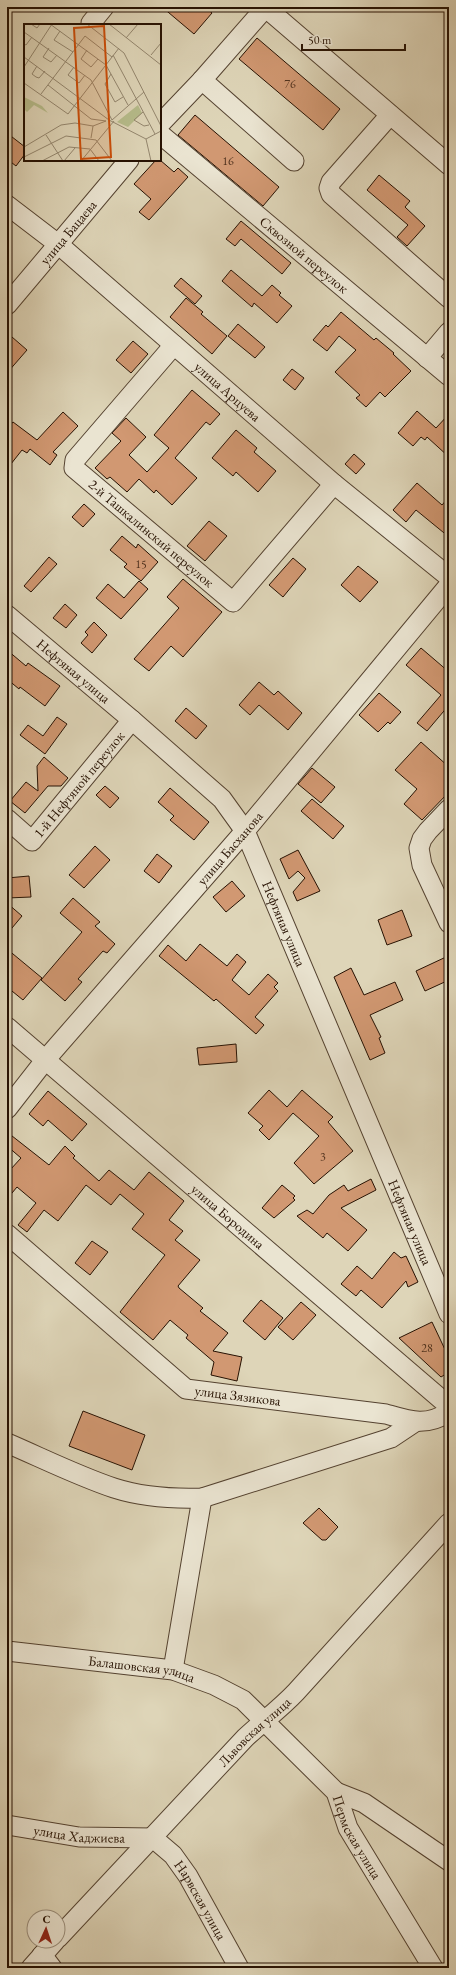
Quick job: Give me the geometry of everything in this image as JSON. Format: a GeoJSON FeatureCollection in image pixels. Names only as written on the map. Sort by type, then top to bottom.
{"type":"FeatureCollection","features":[{"type":"Feature","properties":{"kind":"street"},"geometry":{"type":"LineString","coordinates":[[91,23],[104,7]]}},
{"type":"Feature","properties":{"kind":"street"},"geometry":{"type":"LineString","coordinates":[[161,123],[202,80],[265,7],[449,165]]}},
{"type":"Feature","properties":{"kind":"street"},"geometry":{"type":"LineString","coordinates":[[202,80],[294,161]]}},
{"type":"Feature","properties":{"kind":"street"},"geometry":{"type":"LineString","coordinates":[[390,115],[331,182],[329,188],[331,194],[449,298]]}},
{"type":"Feature","properties":{"kind":"street","name":"Сквозной переулок"},"geometry":{"type":"LineString","coordinates":[[161,135],[449,376]]}},
{"type":"Feature","properties":{"kind":"street","name":"улица Бацаева"},"geometry":{"type":"LineString","coordinates":[[7,305],[128,161]]}},
{"type":"Feature","properties":{"kind":"street","name":"улица Арцуева"},"geometry":{"type":"LineString","coordinates":[[7,205],[58,244],[334,484],[449,577]]}},
{"type":"Feature","properties":{"kind":"street"},"geometry":{"type":"LineString","coordinates":[[427,358],[449,332]]}},
{"type":"Feature","properties":{"kind":"street","name":"2-й Ташкалинский переулок"},"geometry":{"type":"LineString","coordinates":[[174,345],[75,460],[74,468],[233,602],[334,484]]}},
{"type":"Feature","properties":{"kind":"street","name":"улица Басханова"},"geometry":{"type":"LineString","coordinates":[[7,1109],[46,1059],[245,831],[449,585]]}},
{"type":"Feature","properties":{"kind":"street","name":"Нефтяная улица"},"geometry":{"type":"LineString","coordinates":[[7,615],[132,720],[222,799],[245,831],[449,1314]]}},
{"type":"Feature","properties":{"kind":"street","name":"1-й Нефтяной переулок"},"geometry":{"type":"LineString","coordinates":[[7,819],[32,841],[132,720]]}},
{"type":"Feature","properties":{"kind":"street"},"geometry":{"type":"LineString","coordinates":[[449,810],[428,831],[422,839],[419,848],[422,865],[449,924]]}},
{"type":"Feature","properties":{"kind":"street","name":"улица Бородина"},"geometry":{"type":"LineString","coordinates":[[7,1027],[449,1406]]}},
{"type":"Feature","properties":{"kind":"street","name":"улица Зязикова"},"geometry":{"type":"LineString","coordinates":[[7,1234],[186,1389],[386,1414],[415,1422],[438,1419],[449,1412]]}},
{"type":"Feature","properties":{"kind":"street"},"geometry":{"type":"LineString","coordinates":[[7,1444],[114,1488],[142,1495],[180,1499],[202,1498],[391,1438],[415,1422]]}},
{"type":"Feature","properties":{"kind":"street"},"geometry":{"type":"LineString","coordinates":[[173,1670],[202,1498]]}},
{"type":"Feature","properties":{"kind":"street","name":"Львовская улица"},"geometry":{"type":"LineString","coordinates":[[66,1930],[264,1720],[281,1708],[449,1522]]}},
{"type":"Feature","properties":{"kind":"street","name":"Балашовская улица"},"geometry":{"type":"LineString","coordinates":[[7,1651],[173,1670],[214,1685],[243,1700],[264,1720]]}},
{"type":"Feature","properties":{"kind":"street","name":"Пермская улица"},"geometry":{"type":"LineString","coordinates":[[264,1720],[336,1792],[348,1828],[433,1968]]}},
{"type":"Feature","properties":{"kind":"street"},"geometry":{"type":"LineString","coordinates":[[336,1792],[364,1803],[449,1861]]}},
{"type":"Feature","properties":{"kind":"street","name":"улица Хаджиева"},"geometry":{"type":"LineString","coordinates":[[7,1825],[79,1837],[153,1838]]}},
{"type":"Feature","properties":{"kind":"street","name":"Нарвская улица"},"geometry":{"type":"LineString","coordinates":[[153,1838],[173,1856],[188,1876],[239,1968]]}},
{"type":"Feature","properties":{"kind":"street"},"geometry":{"type":"LineString","coordinates":[[42,1964],[50,1949]]}},
{"type":"Feature","properties":{"kind":"building"},"geometry":{"type":"Polygon","coordinates":[[[162,7],[205,7],[212,13],[194,34],[162,7]]]}},
{"type":"Feature","properties":{"kind":"building"},"geometry":{"type":"Polygon","coordinates":[[[257,38],[340,109],[323,130],[239,59],[257,38]]]}},
{"type":"Feature","properties":{"kind":"building"},"geometry":{"type":"Polygon","coordinates":[[[195,115],[279,187],[263,206],[178,135],[195,115]]]}},
{"type":"Feature","properties":{"kind":"building"},"geometry":{"type":"Polygon","coordinates":[[[7,133],[24,146],[24,155],[16,166],[7,159],[7,133]]]}},
{"type":"Feature","properties":{"kind":"building"},"geometry":{"type":"Polygon","coordinates":[[[155,161],[161,161],[174,172],[178,168],[188,177],[149,220],[139,212],[151,199],[134,184],[155,161]]]}},
{"type":"Feature","properties":{"kind":"building"},"geometry":{"type":"Polygon","coordinates":[[[379,175],[410,201],[405,207],[425,226],[407,246],[397,237],[408,225],[367,190],[379,175]]]}},
{"type":"Feature","properties":{"kind":"building"},"geometry":{"type":"Polygon","coordinates":[[[241,221],[291,263],[282,274],[241,239],[235,246],[226,239],[241,221]]]}},
{"type":"Feature","properties":{"kind":"building"},"geometry":{"type":"Polygon","coordinates":[[[231,270],[262,296],[272,285],[281,293],[279,295],[292,306],[277,323],[254,303],[252,307],[222,281],[231,270]]]}},
{"type":"Feature","properties":{"kind":"building"},"geometry":{"type":"Polygon","coordinates":[[[181,278],[202,296],[195,304],[174,286],[181,278]]]}},
{"type":"Feature","properties":{"kind":"building"},"geometry":{"type":"Polygon","coordinates":[[[186,298],[203,312],[201,314],[227,336],[212,354],[170,317],[186,298]]]}},
{"type":"Feature","properties":{"kind":"building"},"geometry":{"type":"Polygon","coordinates":[[[341,312],[374,340],[376,338],[394,353],[393,354],[411,371],[385,397],[380,392],[366,407],[356,398],[360,395],[335,372],[356,350],[339,336],[327,351],[313,340],[326,325],[328,327],[341,312]]]}},
{"type":"Feature","properties":{"kind":"building"},"geometry":{"type":"Polygon","coordinates":[[[238,324],[265,347],[255,358],[228,336],[238,324]]]}},
{"type":"Feature","properties":{"kind":"building"},"geometry":{"type":"Polygon","coordinates":[[[12,337],[27,350],[7,373],[7,343],[12,337]]]}},
{"type":"Feature","properties":{"kind":"building"},"geometry":{"type":"Polygon","coordinates":[[[133,341],[148,354],[131,373],[116,360],[133,341]]]}},
{"type":"Feature","properties":{"kind":"building"},"geometry":{"type":"Polygon","coordinates":[[[292,369],[304,378],[295,390],[283,380],[292,369]]]}},
{"type":"Feature","properties":{"kind":"building"},"geometry":{"type":"Polygon","coordinates":[[[192,390],[220,414],[210,425],[206,422],[175,458],[197,478],[172,505],[156,490],[154,493],[139,479],[127,492],[110,477],[107,479],[95,468],[121,441],[112,433],[126,418],[146,437],[129,455],[147,472],[169,448],[154,435],[192,390]]]}},
{"type":"Feature","properties":{"kind":"building"},"geometry":{"type":"Polygon","coordinates":[[[417,411],[436,428],[449,414],[449,457],[427,437],[425,440],[421,437],[413,446],[398,433],[417,411]]]}},
{"type":"Feature","properties":{"kind":"building"},"geometry":{"type":"Polygon","coordinates":[[[63,412],[78,426],[53,452],[57,455],[50,465],[30,449],[27,453],[22,450],[7,469],[7,429],[13,422],[37,440],[63,412]]]}},
{"type":"Feature","properties":{"kind":"building"},"geometry":{"type":"Polygon","coordinates":[[[236,430],[257,448],[254,452],[276,471],[258,492],[236,472],[233,476],[212,458],[236,430]]]}},
{"type":"Feature","properties":{"kind":"building"},"geometry":{"type":"Polygon","coordinates":[[[354,454],[365,464],[356,474],[345,464],[354,454]]]}},
{"type":"Feature","properties":{"kind":"building"},"geometry":{"type":"Polygon","coordinates":[[[417,483],[442,505],[449,497],[449,537],[416,510],[406,522],[393,510],[417,483]]]}},
{"type":"Feature","properties":{"kind":"building"},"geometry":{"type":"Polygon","coordinates":[[[84,504],[95,514],[83,527],[72,517],[84,504]]]}},
{"type":"Feature","properties":{"kind":"building"},"geometry":{"type":"Polygon","coordinates":[[[209,521],[227,536],[205,561],[187,546],[209,521]]]}},
{"type":"Feature","properties":{"kind":"building"},"geometry":{"type":"Polygon","coordinates":[[[122,536],[136,548],[138,544],[158,562],[141,581],[124,567],[127,564],[110,550],[122,536]]]}},
{"type":"Feature","properties":{"kind":"building"},"geometry":{"type":"Polygon","coordinates":[[[49,557],[57,564],[31,592],[24,586],[49,557]]]}},
{"type":"Feature","properties":{"kind":"building"},"geometry":{"type":"Polygon","coordinates":[[[293,558],[306,569],[283,597],[269,585],[293,558]]]}},
{"type":"Feature","properties":{"kind":"building"},"geometry":{"type":"Polygon","coordinates":[[[358,566],[378,582],[360,602],[341,585],[358,566]]]}},
{"type":"Feature","properties":{"kind":"building"},"geometry":{"type":"Polygon","coordinates":[[[183,579],[222,612],[183,657],[171,646],[149,671],[134,659],[179,608],[167,597],[183,579]]]}},
{"type":"Feature","properties":{"kind":"building"},"geometry":{"type":"Polygon","coordinates":[[[139,581],[148,589],[121,619],[96,598],[108,584],[124,598],[139,581]]]}},
{"type":"Feature","properties":{"kind":"building"},"geometry":{"type":"Polygon","coordinates":[[[65,604],[77,615],[66,628],[53,618],[65,604]]]}},
{"type":"Feature","properties":{"kind":"building"},"geometry":{"type":"Polygon","coordinates":[[[94,622],[107,635],[92,653],[81,643],[88,635],[85,632],[94,622]]]}},
{"type":"Feature","properties":{"kind":"building"},"geometry":{"type":"Polygon","coordinates":[[[421,648],[449,672],[449,705],[427,731],[417,723],[441,695],[406,665],[421,648]]]}},
{"type":"Feature","properties":{"kind":"building"},"geometry":{"type":"Polygon","coordinates":[[[7,650],[26,666],[28,663],[60,686],[45,706],[20,687],[19,689],[7,679],[7,650]]]}},
{"type":"Feature","properties":{"kind":"building"},"geometry":{"type":"Polygon","coordinates":[[[259,682],[274,695],[278,691],[302,713],[288,730],[259,705],[250,715],[239,705],[259,682]]]}},
{"type":"Feature","properties":{"kind":"building"},"geometry":{"type":"Polygon","coordinates":[[[379,693],[401,712],[390,724],[388,722],[378,732],[359,715],[379,693]]]}},
{"type":"Feature","properties":{"kind":"building"},"geometry":{"type":"Polygon","coordinates":[[[186,708],[207,726],[196,739],[175,721],[186,708]]]}},
{"type":"Feature","properties":{"kind":"building"},"geometry":{"type":"Polygon","coordinates":[[[57,717],[67,724],[45,754],[20,735],[28,725],[43,736],[57,717]]]}},
{"type":"Feature","properties":{"kind":"building"},"geometry":{"type":"Polygon","coordinates":[[[421,742],[449,767],[449,792],[422,820],[404,804],[417,789],[395,770],[421,742]]]}},
{"type":"Feature","properties":{"kind":"building"},"geometry":{"type":"Polygon","coordinates":[[[44,757],[68,778],[61,786],[48,786],[25,813],[10,801],[26,782],[38,791],[37,766],[44,757]]]}},
{"type":"Feature","properties":{"kind":"building"},"geometry":{"type":"Polygon","coordinates":[[[312,768],[335,787],[321,803],[298,784],[312,768]]]}},
{"type":"Feature","properties":{"kind":"building"},"geometry":{"type":"Polygon","coordinates":[[[105,786],[119,798],[110,808],[96,795],[105,786]]]}},
{"type":"Feature","properties":{"kind":"building"},"geometry":{"type":"Polygon","coordinates":[[[170,788],[209,822],[194,840],[170,820],[174,816],[158,802],[170,788]]]}},
{"type":"Feature","properties":{"kind":"building"},"geometry":{"type":"Polygon","coordinates":[[[312,799],[344,826],[333,839],[301,811],[312,799]]]}},
{"type":"Feature","properties":{"kind":"building"},"geometry":{"type":"Polygon","coordinates":[[[95,846],[110,860],[84,888],[69,875],[95,846]]]}},
{"type":"Feature","properties":{"kind":"building"},"geometry":{"type":"Polygon","coordinates":[[[298,850],[320,891],[297,901],[293,892],[305,878],[298,871],[289,879],[280,859],[298,850]]]}},
{"type":"Feature","properties":{"kind":"building"},"geometry":{"type":"Polygon","coordinates":[[[157,854],[172,866],[159,883],[144,871],[157,854]]]}},
{"type":"Feature","properties":{"kind":"building"},"geometry":{"type":"Polygon","coordinates":[[[29,876],[31,897],[7,898],[7,878],[29,876]]]}},
{"type":"Feature","properties":{"kind":"building"},"geometry":{"type":"Polygon","coordinates":[[[232,881],[245,896],[226,912],[213,897],[232,881]]]}},
{"type":"Feature","properties":{"kind":"building"},"geometry":{"type":"Polygon","coordinates":[[[73,898],[100,922],[95,926],[115,944],[107,953],[103,951],[78,979],[82,982],[65,1001],[41,980],[82,932],[60,913],[73,898]]]}},
{"type":"Feature","properties":{"kind":"building"},"geometry":{"type":"Polygon","coordinates":[[[7,903],[22,916],[7,934],[7,903]]]}},
{"type":"Feature","properties":{"kind":"building"},"geometry":{"type":"Polygon","coordinates":[[[402,910],[412,936],[387,945],[378,920],[402,910]]]}},
{"type":"Feature","properties":{"kind":"building"},"geometry":{"type":"Polygon","coordinates":[[[200,944],[227,966],[237,954],[246,962],[232,980],[249,995],[268,974],[278,983],[274,987],[278,991],[255,1017],[264,1025],[256,1034],[216,999],[214,1001],[159,956],[168,945],[186,961],[200,944]]]}},
{"type":"Feature","properties":{"kind":"building"},"geometry":{"type":"Polygon","coordinates":[[[7,949],[42,978],[23,1000],[7,987],[7,949]]]}},
{"type":"Feature","properties":{"kind":"building"},"geometry":{"type":"Polygon","coordinates":[[[446,957],[449,963],[449,980],[425,991],[416,971],[446,957]]]}},
{"type":"Feature","properties":{"kind":"building"},"geometry":{"type":"Polygon","coordinates":[[[351,968],[364,995],[395,982],[403,1000],[370,1015],[381,1037],[379,1038],[385,1053],[370,1060],[334,977],[351,968]]]}},
{"type":"Feature","properties":{"kind":"building"},"geometry":{"type":"Polygon","coordinates":[[[236,1044],[237,1062],[199,1065],[197,1048],[236,1044]]]}},
{"type":"Feature","properties":{"kind":"building"},"geometry":{"type":"Polygon","coordinates":[[[269,1090],[287,1107],[302,1090],[333,1117],[328,1122],[353,1151],[314,1184],[294,1163],[319,1136],[293,1113],[269,1140],[259,1130],[263,1126],[248,1113],[269,1090]]]}},
{"type":"Feature","properties":{"kind":"building"},"geometry":{"type":"Polygon","coordinates":[[[48,1091],[87,1124],[72,1141],[48,1120],[43,1126],[29,1114],[48,1091]]]}},
{"type":"Feature","properties":{"kind":"building"},"geometry":{"type":"Polygon","coordinates":[[[7,1132],[49,1165],[65,1146],[75,1156],[73,1158],[99,1181],[109,1170],[134,1190],[149,1172],[184,1201],[169,1220],[183,1231],[175,1240],[200,1260],[178,1286],[203,1308],[200,1311],[228,1333],[213,1351],[242,1357],[237,1381],[211,1375],[214,1362],[186,1338],[188,1335],[170,1320],[153,1340],[120,1312],[165,1255],[132,1229],[144,1214],[120,1194],[111,1205],[86,1185],[58,1221],[44,1210],[27,1232],[18,1225],[36,1203],[17,1187],[7,1199],[7,1170],[10,1170],[21,1158],[7,1146],[7,1132]]]}},
{"type":"Feature","properties":{"kind":"building"},"geometry":{"type":"Polygon","coordinates":[[[371,1179],[376,1190],[341,1208],[367,1230],[348,1251],[327,1233],[323,1238],[297,1216],[307,1210],[313,1214],[329,1195],[344,1185],[348,1191],[371,1179]]]}},
{"type":"Feature","properties":{"kind":"building"},"geometry":{"type":"Polygon","coordinates":[[[282,1185],[295,1196],[293,1198],[295,1200],[274,1218],[262,1208],[282,1185]]]}},
{"type":"Feature","properties":{"kind":"building"},"geometry":{"type":"Polygon","coordinates":[[[92,1241],[108,1252],[90,1275],[75,1263],[92,1241]]]}},
{"type":"Feature","properties":{"kind":"building"},"geometry":{"type":"Polygon","coordinates":[[[394,1252],[401,1258],[406,1256],[418,1282],[408,1287],[406,1281],[382,1308],[361,1290],[356,1296],[341,1284],[357,1266],[372,1279],[394,1252]]]}},
{"type":"Feature","properties":{"kind":"building"},"geometry":{"type":"Polygon","coordinates":[[[261,1300],[283,1318],[265,1340],[243,1321],[261,1300]]]}},
{"type":"Feature","properties":{"kind":"building"},"geometry":{"type":"Polygon","coordinates":[[[301,1302],[316,1315],[293,1340],[278,1327],[301,1302]]]}},
{"type":"Feature","properties":{"kind":"building"},"geometry":{"type":"Polygon","coordinates":[[[432,1322],[449,1358],[449,1372],[441,1377],[399,1338],[432,1322]]]}},
{"type":"Feature","properties":{"kind":"building"},"geometry":{"type":"Polygon","coordinates":[[[83,1411],[145,1435],[132,1470],[69,1446],[83,1411]]]}},
{"type":"Feature","properties":{"kind":"building"},"geometry":{"type":"Polygon","coordinates":[[[319,1508],[338,1527],[326,1540],[322,1540],[303,1523],[319,1508]]]}}]}
